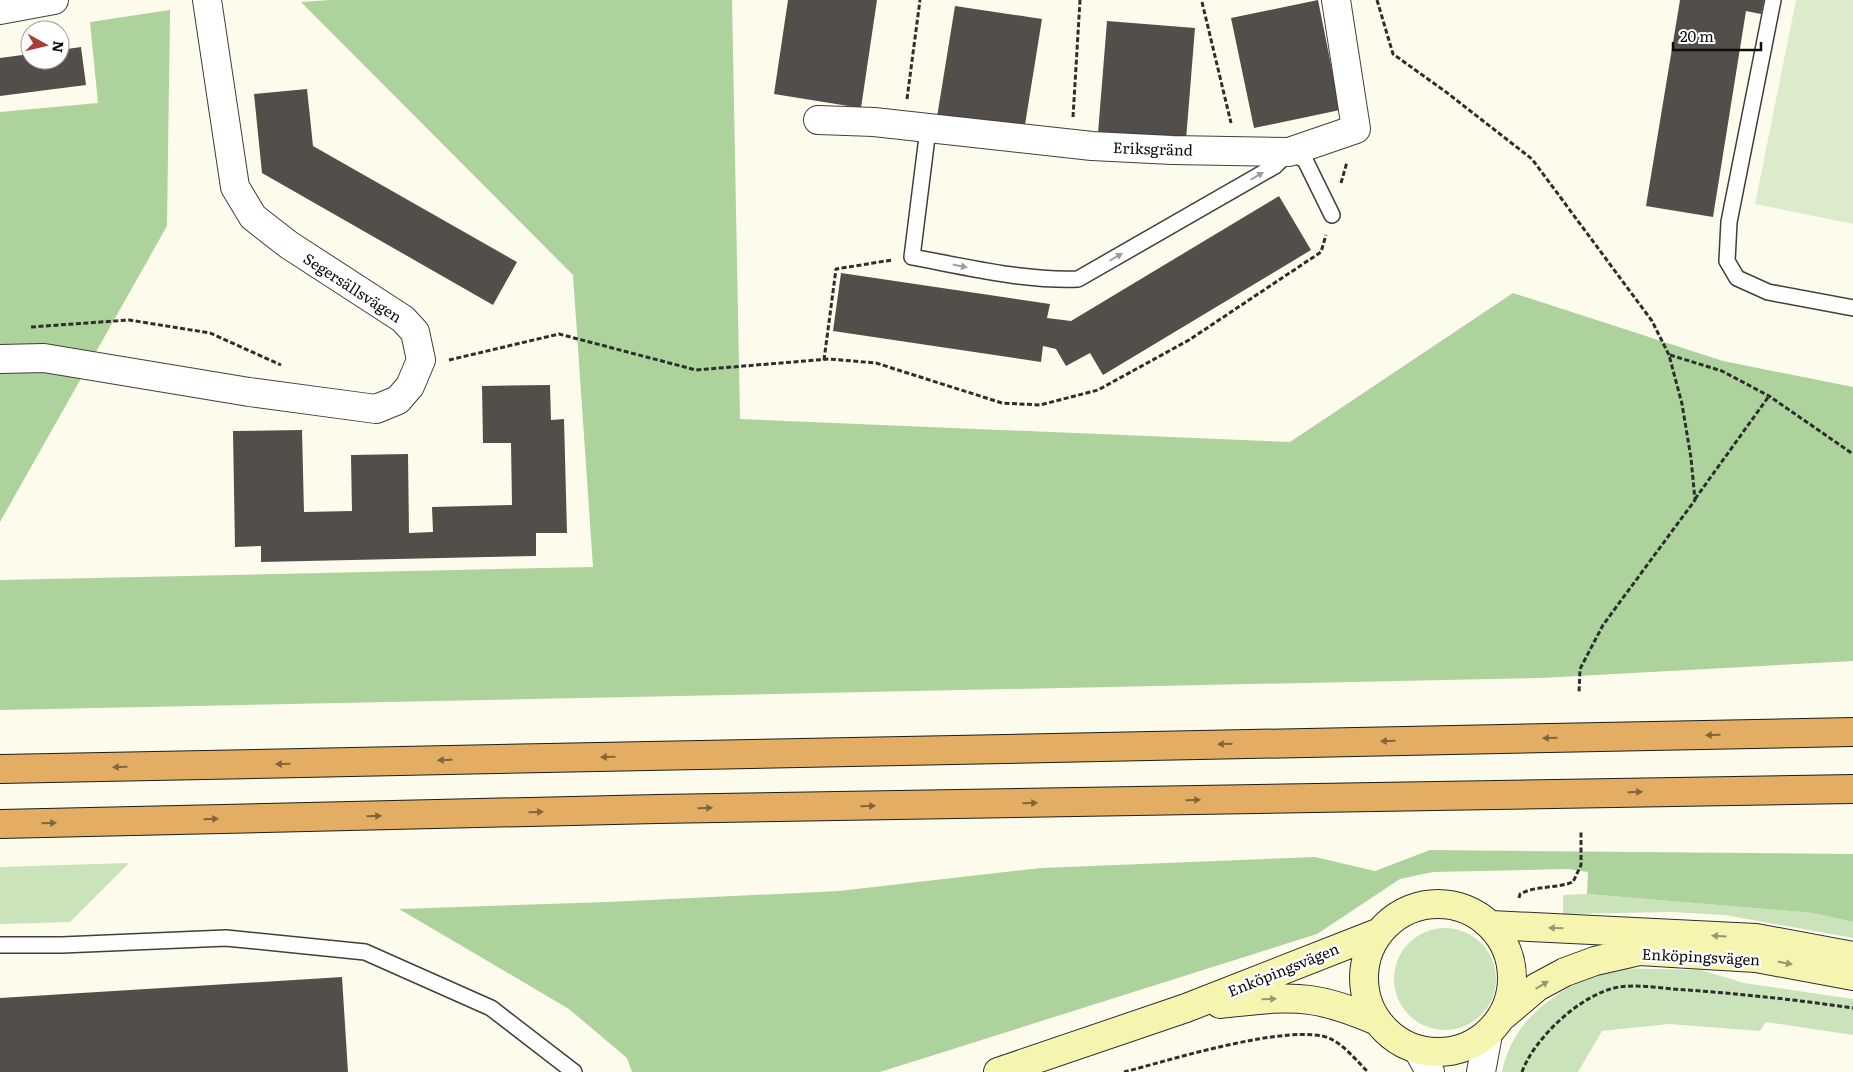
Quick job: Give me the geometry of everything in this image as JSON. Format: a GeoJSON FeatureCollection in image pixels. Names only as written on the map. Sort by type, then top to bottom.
{"type":"FeatureCollection","features":[{"type":"Feature","properties":{"kind":"highway"},"geometry":{"type":"LineString","coordinates":[[1761,734],[1853,720]]}},
{"type":"Feature","properties":{"kind":"highway"},"geometry":{"type":"LineString","coordinates":[[0,769],[1853,732]]}},
{"type":"Feature","properties":{"kind":"highway"},"geometry":{"type":"LineString","coordinates":[[0,824],[1853,789]]}},
{"type":"Feature","properties":{"kind":"highway"},"geometry":{"type":"LineString","coordinates":[[1745,790],[1853,806]]}},
{"type":"Feature","properties":{"kind":"street"},"geometry":{"type":"LineString","coordinates":[[0,10],[54,0]]}},
{"type":"Feature","properties":{"kind":"street","name":"Segersällsvägen"},"geometry":{"type":"LineString","coordinates":[[0,359],[44,358],[249,392],[376,409],[398,400],[410,386],[421,360],[415,332],[403,318],[289,246],[253,217],[236,186],[207,0]]}},
{"type":"Feature","properties":{"kind":"street"},"geometry":{"type":"LineString","coordinates":[[1336,0],[1356,129]]}},
{"type":"Feature","properties":{"kind":"street","name":"Eriksgränd"},"geometry":{"type":"LineString","coordinates":[[818,120],[874,122],[1072,144],[1289,152],[1356,129]]}},
{"type":"Feature","properties":{"kind":"street"},"geometry":{"type":"LineString","coordinates":[[1481,1072],[1496,1025],[1509,1002],[1513,975],[1507,948],[1491,925],[1465,908],[1450,904],[1434,903],[1404,912],[1380,932],[1368,955],[1364,982],[1370,1009],[1377,1021],[1395,1039],[1424,1061],[1430,1052],[1454,1051],[1467,1047],[1496,1025]]}},
{"type":"Feature","properties":{"kind":"street","name":"Enköpingsvägen"},"geometry":{"type":"LineString","coordinates":[[1491,925],[1756,938],[1853,956]]}},
{"type":"Feature","properties":{"kind":"street","name":"Enköpingsvägen"},"geometry":{"type":"LineString","coordinates":[[998,1072],[1186,1008],[1380,932]]}},
{"type":"Feature","properties":{"kind":"street","name":"Enköpingsvägen"},"geometry":{"type":"LineString","coordinates":[[1496,1025],[1537,987],[1565,972],[1595,961],[1639,951],[1756,958],[1853,976]]}},
{"type":"Feature","properties":{"kind":"street","name":"Enköpingsvägen"},"geometry":{"type":"LineString","coordinates":[[1186,1008],[1268,999],[1310,1000],[1350,1010],[1377,1021]]}},
{"type":"Feature","properties":{"kind":"lane"},"geometry":{"type":"LineString","coordinates":[[1773,0],[1729,222],[1727,261],[1737,278],[1768,292],[1853,308]]}},
{"type":"Feature","properties":{"kind":"lane"},"geometry":{"type":"LineString","coordinates":[[916,127],[912,257],[974,269],[1057,280],[1078,279],[1275,166],[1289,152],[1305,160],[1332,215]]}},
{"type":"Feature","properties":{"kind":"lane"},"geometry":{"type":"LineString","coordinates":[[0,945],[62,945],[226,938],[365,952],[491,1008],[574,1072]]}},
{"type":"Feature","properties":{"kind":"path"},"geometry":{"type":"LineString","coordinates":[[916,127],[920,0]]}},
{"type":"Feature","properties":{"kind":"path"},"geometry":{"type":"LineString","coordinates":[[1072,144],[1080,0]]}},
{"type":"Feature","properties":{"kind":"path"},"geometry":{"type":"LineString","coordinates":[[1378,0],[1393,54],[1446,92],[1532,159],[1652,321],[1669,355],[1684,413],[1692,458],[1695,500]]}},
{"type":"Feature","properties":{"kind":"path"},"geometry":{"type":"LineString","coordinates":[[1202,2],[1237,151]]}},
{"type":"Feature","properties":{"kind":"path"},"geometry":{"type":"LineString","coordinates":[[418,369],[559,334],[696,370],[824,360],[876,363],[1002,403],[1040,404],[1098,390],[1188,340],[1321,252],[1356,129]]}},
{"type":"Feature","properties":{"kind":"path"},"geometry":{"type":"LineString","coordinates":[[824,360],[836,269],[912,257]]}},
{"type":"Feature","properties":{"kind":"path"},"geometry":{"type":"LineString","coordinates":[[27,328],[129,320],[138,321],[210,333],[285,367]]}},
{"type":"Feature","properties":{"kind":"path"},"geometry":{"type":"LineString","coordinates":[[1669,355],[1722,371],[1768,396],[1853,454]]}},
{"type":"Feature","properties":{"kind":"path"},"geometry":{"type":"LineString","coordinates":[[1579,692],[1580,669],[1603,625],[1695,500],[1768,396]]}},
{"type":"Feature","properties":{"kind":"path"},"geometry":{"type":"LineString","coordinates":[[1522,1072],[1539,1044],[1560,1020],[1580,1003],[1618,987],[1769,996],[1853,1008]]}},
{"type":"Feature","properties":{"kind":"path"},"geometry":{"type":"LineString","coordinates":[[1124,1072],[1244,1041],[1295,1034],[1317,1034],[1330,1038],[1342,1046],[1368,1072]]}},
{"type":"Feature","properties":{"kind":"green space"},"geometry":{"type":"Polygon","coordinates":[[[330,0],[732,0],[740,419],[1290,442],[1513,293],[1723,361],[1853,387],[1853,661],[1541,678],[0,710],[0,580],[593,567],[573,275],[301,2],[330,0]]]}},
{"type":"Feature","properties":{"kind":"green space"},"geometry":{"type":"Polygon","coordinates":[[[1796,0],[1853,0],[1853,224],[1755,204],[1796,0]]]}},
{"type":"Feature","properties":{"kind":"green space"},"geometry":{"type":"Polygon","coordinates":[[[170,10],[167,226],[0,522],[0,112],[98,103],[90,22],[170,10]]]}},
{"type":"Feature","properties":{"kind":"green space"},"geometry":{"type":"Polygon","coordinates":[[[1430,850],[1853,854],[1853,922],[1813,913],[1587,894],[1588,872],[1568,869],[1433,872],[1400,879],[1317,934],[880,1072],[632,1072],[627,1058],[569,1009],[399,909],[608,902],[839,891],[1041,868],[1315,857],[1375,871],[1430,850]]]}},
{"type":"Feature","properties":{"kind":"green space"},"geometry":{"type":"Polygon","coordinates":[[[129,863],[70,922],[0,924],[0,867],[129,863]]]}},
{"type":"Feature","properties":{"kind":"green space"},"geometry":{"type":"Polygon","coordinates":[[[1587,894],[1813,913],[1853,922],[1853,938],[1725,915],[1672,912],[1563,914],[1563,895],[1587,894]]]}},
{"type":"Feature","properties":{"kind":"green space"},"geometry":{"type":"Polygon","coordinates":[[[1445,928],[1464,932],[1481,943],[1492,960],[1496,979],[1492,998],[1481,1015],[1464,1026],[1445,1030],[1426,1026],[1409,1015],[1398,998],[1394,979],[1398,960],[1409,943],[1426,932],[1445,928]]]}},
{"type":"Feature","properties":{"kind":"green space"},"geometry":{"type":"Polygon","coordinates":[[[1612,968],[1701,970],[1744,983],[1853,999],[1853,1035],[1766,1022],[1760,1031],[1669,1024],[1602,1031],[1578,1072],[1502,1072],[1508,1052],[1528,1019],[1558,994],[1593,975],[1612,968]]]}},
{"type":"Feature","properties":{"kind":"building"},"geometry":{"type":"Polygon","coordinates":[[[788,0],[877,0],[861,108],[774,94],[788,0]]]}},
{"type":"Feature","properties":{"kind":"building"},"geometry":{"type":"Polygon","coordinates":[[[1318,0],[1340,110],[1254,128],[1231,18],[1318,0]]]}},
{"type":"Feature","properties":{"kind":"building"},"geometry":{"type":"Polygon","coordinates":[[[1680,0],[1764,0],[1761,14],[1746,11],[1713,217],[1646,206],[1680,0]]]}},
{"type":"Feature","properties":{"kind":"building"},"geometry":{"type":"Polygon","coordinates":[[[955,6],[1042,19],[1024,131],[937,117],[955,6]]]}},
{"type":"Feature","properties":{"kind":"building"},"geometry":{"type":"Polygon","coordinates":[[[1107,21],[1195,28],[1186,140],[1098,133],[1107,21]]]}},
{"type":"Feature","properties":{"kind":"building"},"geometry":{"type":"Polygon","coordinates":[[[81,47],[86,85],[0,96],[0,58],[20,55],[20,70],[70,70],[70,49],[81,47]]]}},
{"type":"Feature","properties":{"kind":"building"},"geometry":{"type":"Polygon","coordinates":[[[307,89],[313,146],[517,262],[493,305],[262,173],[254,94],[307,89]]]}},
{"type":"Feature","properties":{"kind":"building"},"geometry":{"type":"Polygon","coordinates":[[[1279,196],[1311,250],[1103,375],[1090,353],[1066,366],[1056,349],[1043,346],[1041,362],[833,331],[841,273],[1050,304],[1047,318],[1071,321],[1279,196]]]}},
{"type":"Feature","properties":{"kind":"building"},"geometry":{"type":"Polygon","coordinates":[[[550,385],[551,420],[564,419],[567,533],[536,533],[536,556],[261,562],[261,546],[235,547],[233,431],[302,430],[304,512],[352,511],[351,455],[408,454],[409,533],[433,532],[432,507],[512,505],[511,443],[483,443],[482,386],[550,385]]]}},
{"type":"Feature","properties":{"kind":"building"},"geometry":{"type":"Polygon","coordinates":[[[342,977],[348,1072],[0,1072],[0,998],[342,977]]]}}]}
